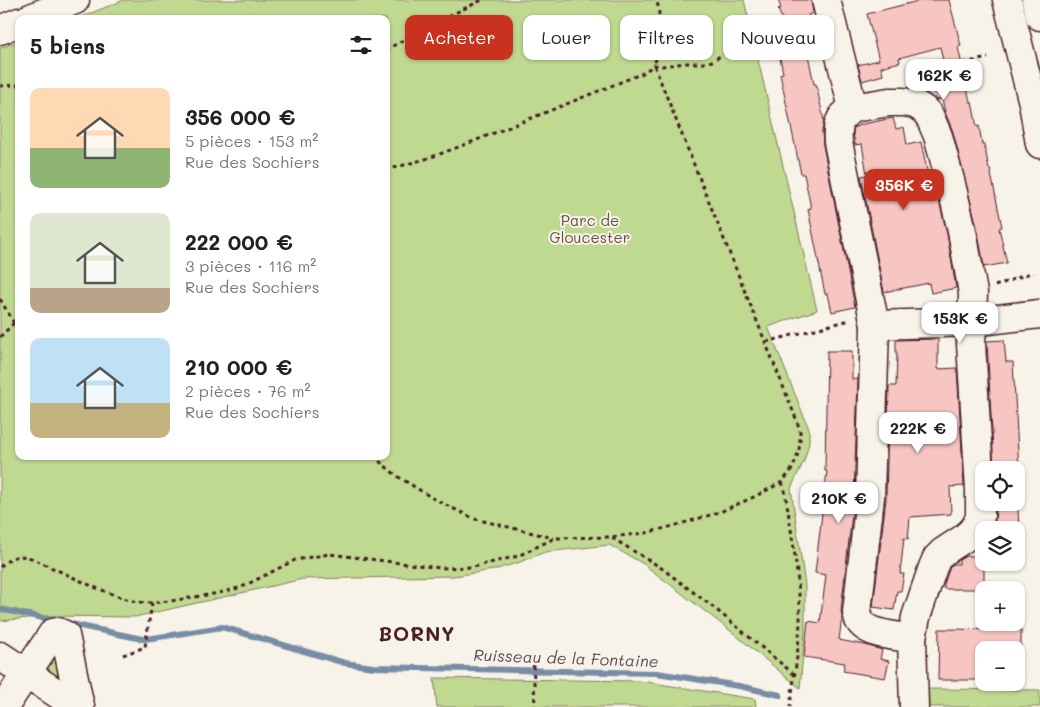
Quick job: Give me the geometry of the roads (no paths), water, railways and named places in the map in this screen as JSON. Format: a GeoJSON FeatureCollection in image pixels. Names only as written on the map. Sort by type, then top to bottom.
{"type":"FeatureCollection","features":[{"type":"Feature","properties":{"kind":"street"},"geometry":{"type":"LineString","coordinates":[[38,15],[75,0]]}},
{"type":"Feature","properties":{"kind":"street"},"geometry":{"type":"LineString","coordinates":[[1007,0],[1033,103],[1040,144]]}},
{"type":"Feature","properties":{"kind":"street"},"geometry":{"type":"LineString","coordinates":[[829,11],[853,108]]}},
{"type":"Feature","properties":{"kind":"street"},"geometry":{"type":"LineString","coordinates":[[0,30],[15,24]]}},
{"type":"Feature","properties":{"kind":"street"},"geometry":{"type":"LineString","coordinates":[[912,638],[873,631],[864,626],[859,620],[857,612],[870,497],[875,325],[837,129],[845,113],[853,108],[889,102],[915,104],[929,115],[938,136],[951,184],[960,222],[972,293],[971,344],[980,517],[970,533],[943,552],[937,558],[933,567],[912,638],[914,707]]}},
{"type":"Feature","properties":{"kind":"street"},"geometry":{"type":"LineString","coordinates":[[875,325],[972,322],[1040,314]]}},
{"type":"Feature","properties":{"kind":"street"},"geometry":{"type":"LineString","coordinates":[[3,700],[26,673],[53,634],[58,632],[65,636],[80,706]]}},
{"type":"Feature","properties":{"kind":"street"},"geometry":{"type":"LineString","coordinates":[[0,656],[26,673],[43,698],[61,696],[80,706]]}},
{"type":"Feature","properties":{"kind":"waterway","name":"Ruisseau de la Fontaine"},"geometry":{"type":"LineString","coordinates":[[0,609],[142,639],[222,627],[345,663],[373,667],[657,673],[739,686],[780,695]]}},
{"type":"Feature","properties":{"kind":"district","name":"BORNY"},"geometry":{"type":"Point","coordinates":[417,634]}},
{"type":"Feature","properties":{"kind":"park label","name":"Parc de Gloucester"},"geometry":{"type":"Point","coordinates":[590,230]}}]}
